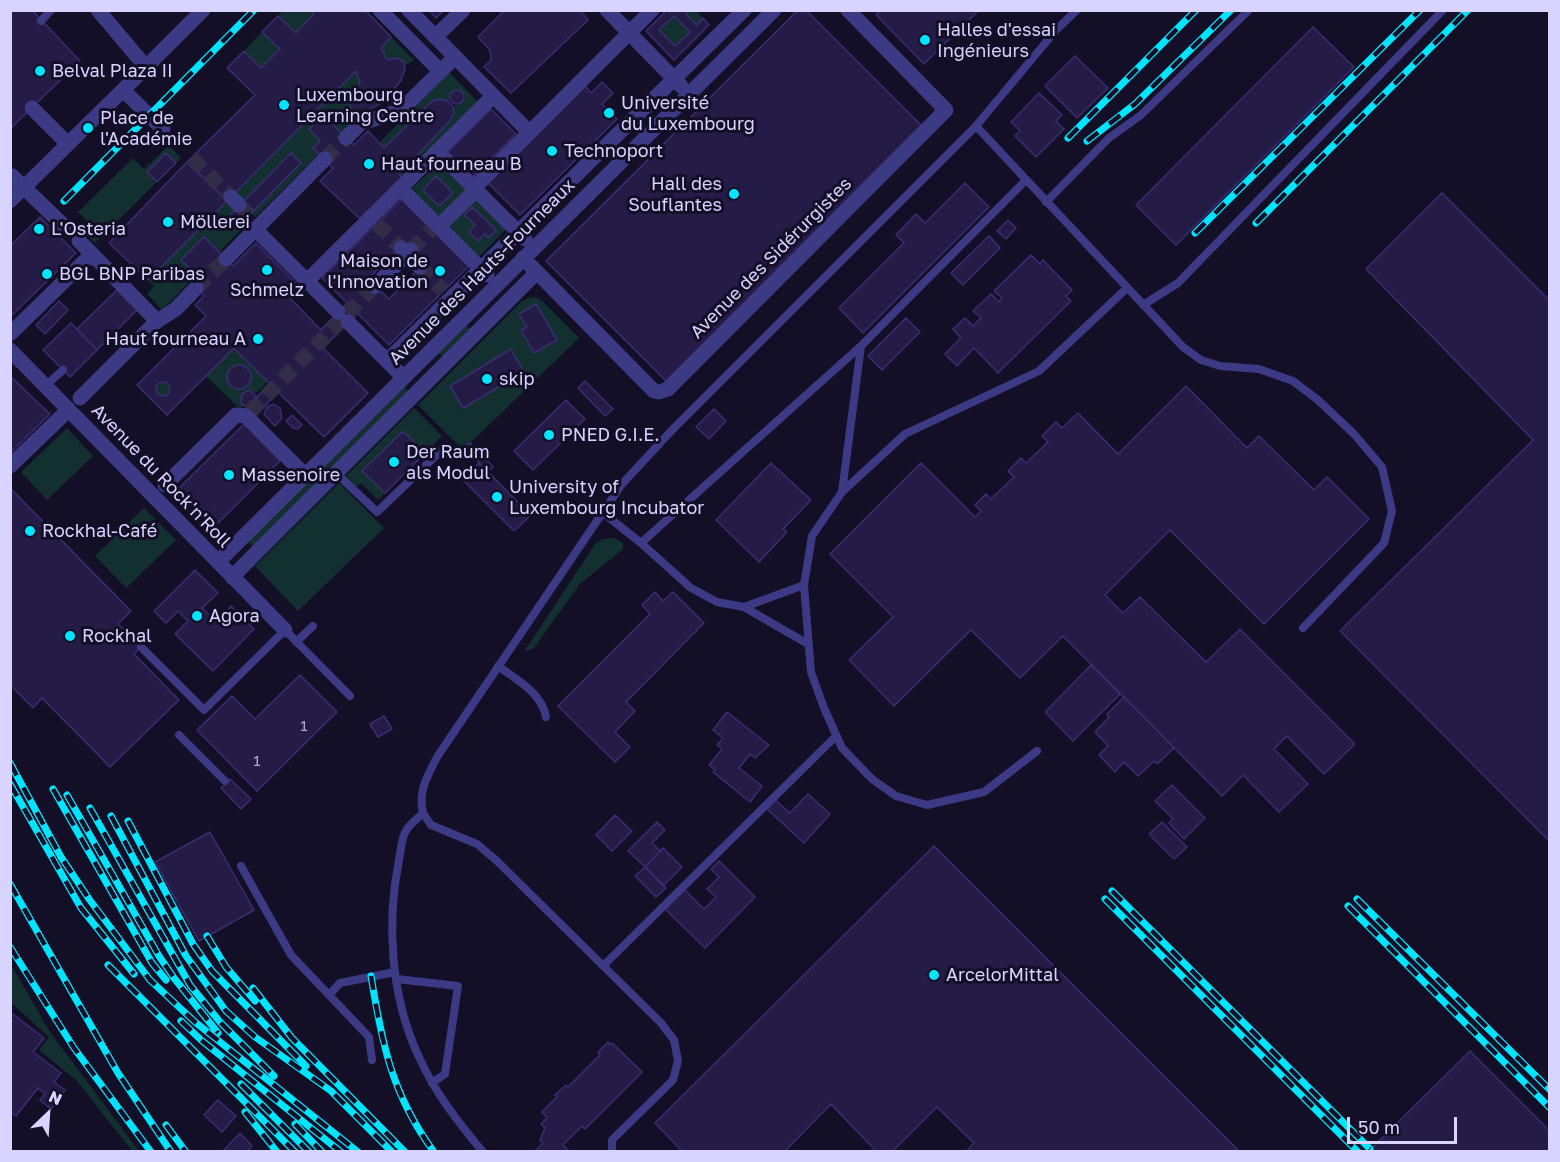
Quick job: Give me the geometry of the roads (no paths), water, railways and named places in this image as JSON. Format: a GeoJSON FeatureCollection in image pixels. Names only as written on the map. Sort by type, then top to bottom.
{"type":"FeatureCollection","features":[{"type":"Feature","properties":{"kind":"street"},"geometry":{"type":"LineString","coordinates":[[98,10],[146,66]]}},
{"type":"Feature","properties":{"kind":"street"},"geometry":{"type":"LineString","coordinates":[[10,201],[202,10]]}},
{"type":"Feature","properties":{"kind":"street"},"geometry":{"type":"LineString","coordinates":[[380,10],[440,71]]}},
{"type":"Feature","properties":{"kind":"street"},"geometry":{"type":"LineString","coordinates":[[409,10],[529,132]]}},
{"type":"Feature","properties":{"kind":"street"},"geometry":{"type":"LineString","coordinates":[[435,37],[463,10]]}},
{"type":"Feature","properties":{"kind":"street"},"geometry":{"type":"LineString","coordinates":[[607,10],[689,94]]}},
{"type":"Feature","properties":{"kind":"street"},"geometry":{"type":"LineString","coordinates":[[437,226],[652,10]]}},
{"type":"Feature","properties":{"kind":"street","name":"Avenue des Hauts-Fourneaux"},"geometry":{"type":"LineString","coordinates":[[387,361],[447,295],[481,268],[744,10]]}},
{"type":"Feature","properties":{"kind":"street","name":"Avenue des Hauts-Fourneaux"},"geometry":{"type":"LineString","coordinates":[[218,562],[774,10]]}},
{"type":"Feature","properties":{"kind":"street","name":"Avenue des Sidérurgistes"},"geometry":{"type":"LineString","coordinates":[[437,151],[518,232],[537,272],[654,391],[669,389],[946,110],[848,10]]}},
{"type":"Feature","properties":{"kind":"street"},"geometry":{"type":"LineString","coordinates":[[346,138],[361,123],[400,111],[454,57]]}},
{"type":"Feature","properties":{"kind":"street"},"geometry":{"type":"LineString","coordinates":[[123,90],[163,129]]}},
{"type":"Feature","properties":{"kind":"street"},"geometry":{"type":"LineString","coordinates":[[307,281],[373,221],[400,188],[493,96]]}},
{"type":"Feature","properties":{"kind":"street"},"geometry":{"type":"LineString","coordinates":[[32,108],[68,144]]}},
{"type":"Feature","properties":{"kind":"street"},"geometry":{"type":"LineString","coordinates":[[226,259],[246,214],[325,159]]}},
{"type":"Feature","properties":{"kind":"street"},"geometry":{"type":"LineString","coordinates":[[10,177],[12,176],[64,226]]}},
{"type":"Feature","properties":{"kind":"street"},"geometry":{"type":"LineString","coordinates":[[400,188],[497,284]]}},
{"type":"Feature","properties":{"kind":"street"},"geometry":{"type":"LineString","coordinates":[[246,214],[307,281],[403,377]]}},
{"type":"Feature","properties":{"kind":"street"},"geometry":{"type":"LineString","coordinates":[[79,242],[158,321]]}},
{"type":"Feature","properties":{"kind":"street"},"geometry":{"type":"LineString","coordinates":[[375,286],[406,250],[420,267]]}},
{"type":"Feature","properties":{"kind":"street"},"geometry":{"type":"LineString","coordinates":[[10,334],[92,254]]}},
{"type":"Feature","properties":{"kind":"street"},"geometry":{"type":"LineString","coordinates":[[232,577],[537,272]]}},
{"type":"Feature","properties":{"kind":"street"},"geometry":{"type":"LineString","coordinates":[[80,398],[158,321],[176,309],[196,288]]}},
{"type":"Feature","properties":{"kind":"street","name":"Avenue du Rock'n'Roll"},"geometry":{"type":"LineString","coordinates":[[10,350],[285,630]]}},
{"type":"Feature","properties":{"kind":"street"},"geometry":{"type":"LineString","coordinates":[[165,485],[236,415],[248,414],[305,475]]}},
{"type":"Feature","properties":{"kind":"street"},"geometry":{"type":"LineString","coordinates":[[10,466],[62,416]]}},
{"type":"Feature","properties":{"kind":"lane"},"geometry":{"type":"LineString","coordinates":[[41,21],[51,10]]}},
{"type":"Feature","properties":{"kind":"lane"},"geometry":{"type":"LineString","coordinates":[[612,1152],[612,1140],[673,1080],[678,1061],[674,1040],[661,1023],[497,861],[477,844],[431,825],[423,813],[420,802],[421,790],[437,757],[622,484],[647,456],[976,126],[1057,29],[1077,10]]}},
{"type":"Feature","properties":{"kind":"lane"},"geometry":{"type":"LineString","coordinates":[[1046,202],[1109,138],[1141,115],[1249,10]]}},
{"type":"Feature","properties":{"kind":"lane"},"geometry":{"type":"LineString","coordinates":[[1143,305],[1178,283],[1443,10]]}},
{"type":"Feature","properties":{"kind":"lane"},"geometry":{"type":"LineString","coordinates":[[976,126],[1183,347],[1201,360],[1220,366],[1259,369],[1293,381],[1326,406],[1382,467],[1392,511],[1384,543],[1304,628]]}},
{"type":"Feature","properties":{"kind":"lane"},"geometry":{"type":"LineString","coordinates":[[641,543],[861,346],[1026,180]]}},
{"type":"Feature","properties":{"kind":"lane"},"geometry":{"type":"LineString","coordinates":[[1037,751],[984,792],[927,805],[896,796],[873,779],[842,748],[811,672],[804,585],[812,536],[842,492],[905,434],[1039,371],[1127,288]]}},
{"type":"Feature","properties":{"kind":"lane"},"geometry":{"type":"LineString","coordinates":[[842,492],[861,346]]}},
{"type":"Feature","properties":{"kind":"lane"},"geometry":{"type":"LineString","coordinates":[[45,386],[63,370]]}},
{"type":"Feature","properties":{"kind":"lane"},"geometry":{"type":"LineString","coordinates":[[336,473],[377,512],[446,446]]}},
{"type":"Feature","properties":{"kind":"lane"},"geometry":{"type":"LineString","coordinates":[[602,512],[691,588],[717,602],[744,606],[808,644]]}},
{"type":"Feature","properties":{"kind":"lane"},"geometry":{"type":"LineString","coordinates":[[744,606],[804,585]]}},
{"type":"Feature","properties":{"kind":"lane"},"geometry":{"type":"LineString","coordinates":[[296,642],[313,626]]}},
{"type":"Feature","properties":{"kind":"lane"},"geometry":{"type":"LineString","coordinates":[[141,647],[204,710],[285,630],[350,696]]}},
{"type":"Feature","properties":{"kind":"lane"},"geometry":{"type":"LineString","coordinates":[[498,666],[538,697],[544,707],[546,717]]}},
{"type":"Feature","properties":{"kind":"lane"},"geometry":{"type":"LineString","coordinates":[[179,735],[225,781]]}},
{"type":"Feature","properties":{"kind":"lane"},"geometry":{"type":"LineString","coordinates":[[603,966],[836,736]]}},
{"type":"Feature","properties":{"kind":"lane"},"geometry":{"type":"LineString","coordinates":[[423,813],[406,830],[393,887],[393,948],[396,976],[404,1017],[418,1055],[454,1118],[483,1152]]}},
{"type":"Feature","properties":{"kind":"lane"},"geometry":{"type":"LineString","coordinates":[[240,866],[291,955],[369,1036],[372,1060]]}},
{"type":"Feature","properties":{"kind":"lane"},"geometry":{"type":"LineString","coordinates":[[330,994],[340,983],[396,976],[458,986],[445,1074],[432,1083]]}},
{"type":"Feature","properties":{"kind":"tunnel"},"geometry":{"type":"LineString","coordinates":[[325,159],[346,138]]}},
{"type":"Feature","properties":{"kind":"tunnel"},"geometry":{"type":"LineString","coordinates":[[192,158],[231,197]]}},
{"type":"Feature","properties":{"kind":"tunnel"},"geometry":{"type":"LineString","coordinates":[[239,205],[249,215]]}},
{"type":"Feature","properties":{"kind":"tunnel"},"geometry":{"type":"LineString","coordinates":[[377,224],[400,247]]}},
{"type":"Feature","properties":{"kind":"tunnel"},"geometry":{"type":"LineString","coordinates":[[411,250],[434,227]]}},
{"type":"Feature","properties":{"kind":"tunnel"},"geometry":{"type":"LineString","coordinates":[[196,288],[226,259]]}},
{"type":"Feature","properties":{"kind":"tunnel"},"geometry":{"type":"LineString","coordinates":[[420,267],[444,291]]}},
{"type":"Feature","properties":{"kind":"tunnel"},"geometry":{"type":"LineString","coordinates":[[250,412],[375,286]]}},
{"type":"Feature","properties":{"kind":"railway"},"geometry":{"type":"LineString","coordinates":[[64,201],[254,10]]}},
{"type":"Feature","properties":{"kind":"railway"},"geometry":{"type":"LineString","coordinates":[[1068,138],[1196,10]]}},
{"type":"Feature","properties":{"kind":"railway"},"geometry":{"type":"LineString","coordinates":[[1087,141],[1135,104],[1231,10]]}},
{"type":"Feature","properties":{"kind":"railway"},"geometry":{"type":"LineString","coordinates":[[1195,233],[1420,10]]}},
{"type":"Feature","properties":{"kind":"railway"},"geometry":{"type":"LineString","coordinates":[[1256,223],[1468,10]]}},
{"type":"Feature","properties":{"kind":"railway"},"geometry":{"type":"LineString","coordinates":[[10,763],[61,857],[89,899],[150,980],[195,1022],[358,1152]]}},
{"type":"Feature","properties":{"kind":"railway"},"geometry":{"type":"LineString","coordinates":[[10,784],[81,908],[134,974]]}},
{"type":"Feature","properties":{"kind":"railway"},"geometry":{"type":"LineString","coordinates":[[53,789],[152,963],[166,980]]}},
{"type":"Feature","properties":{"kind":"railway"},"geometry":{"type":"LineString","coordinates":[[67,795],[159,956],[218,1033]]}},
{"type":"Feature","properties":{"kind":"railway"},"geometry":{"type":"LineString","coordinates":[[90,808],[190,985],[220,1022],[274,1076]]}},
{"type":"Feature","properties":{"kind":"railway"},"geometry":{"type":"LineString","coordinates":[[111,816],[186,956],[226,1011],[255,1037],[331,1091],[392,1152]]}},
{"type":"Feature","properties":{"kind":"railway"},"geometry":{"type":"LineString","coordinates":[[128,821],[193,944],[212,971],[306,1066]]}},
{"type":"Feature","properties":{"kind":"railway"},"geometry":{"type":"LineString","coordinates":[[10,884],[118,1073],[171,1152]]}},
{"type":"Feature","properties":{"kind":"railway"},"geometry":{"type":"LineString","coordinates":[[1112,891],[1370,1149]]}},
{"type":"Feature","properties":{"kind":"railway"},"geometry":{"type":"LineString","coordinates":[[1105,899],[1358,1152]]}},
{"type":"Feature","properties":{"kind":"railway"},"geometry":{"type":"LineString","coordinates":[[1357,899],[1550,1090]]}},
{"type":"Feature","properties":{"kind":"railway"},"geometry":{"type":"LineString","coordinates":[[1348,906],[1550,1108]]}},
{"type":"Feature","properties":{"kind":"railway"},"geometry":{"type":"LineString","coordinates":[[207,936],[226,967],[255,1001]]}},
{"type":"Feature","properties":{"kind":"railway"},"geometry":{"type":"LineString","coordinates":[[10,947],[74,1048],[151,1152]]}},
{"type":"Feature","properties":{"kind":"railway"},"geometry":{"type":"LineString","coordinates":[[108,965],[295,1152]]}},
{"type":"Feature","properties":{"kind":"railway"},"geometry":{"type":"LineString","coordinates":[[371,976],[391,1068],[408,1110],[434,1152]]}},
{"type":"Feature","properties":{"kind":"railway"},"geometry":{"type":"LineString","coordinates":[[253,988],[292,1038],[405,1152]]}},
{"type":"Feature","properties":{"kind":"railway"},"geometry":{"type":"LineString","coordinates":[[181,1021],[201,1040],[341,1152]]}},
{"type":"Feature","properties":{"kind":"railway"},"geometry":{"type":"LineString","coordinates":[[241,1084],[309,1152]]}},
{"type":"Feature","properties":{"kind":"railway"},"geometry":{"type":"LineString","coordinates":[[245,1112],[277,1152]]}},
{"type":"Feature","properties":{"kind":"railway"},"geometry":{"type":"LineString","coordinates":[[295,1124],[322,1152]]}},
{"type":"Feature","properties":{"kind":"railway"},"geometry":{"type":"LineString","coordinates":[[166,1125],[186,1152]]}},
{"type":"Feature","properties":{"kind":"place","name":"Halles d'essai Ingénieurs"},"geometry":{"type":"Point","coordinates":[925,40]}},
{"type":"Feature","properties":{"kind":"place","name":"Belval Plaza II"},"geometry":{"type":"Point","coordinates":[40,71]}},
{"type":"Feature","properties":{"kind":"place","name":"Luxembourg Learning Centre"},"geometry":{"type":"Point","coordinates":[284,105]}},
{"type":"Feature","properties":{"kind":"place","name":"Université du Luxembourg"},"geometry":{"type":"Point","coordinates":[609,113]}},
{"type":"Feature","properties":{"kind":"place","name":"Place de l'Académie"},"geometry":{"type":"Point","coordinates":[88,128]}},
{"type":"Feature","properties":{"kind":"place","name":"Technoport"},"geometry":{"type":"Point","coordinates":[552,151]}},
{"type":"Feature","properties":{"kind":"place","name":"Haut fourneau B"},"geometry":{"type":"Point","coordinates":[369,164]}},
{"type":"Feature","properties":{"kind":"place","name":"Hall des Souflantes"},"geometry":{"type":"Point","coordinates":[734,194]}},
{"type":"Feature","properties":{"kind":"place","name":"Möllerei"},"geometry":{"type":"Point","coordinates":[168,222]}},
{"type":"Feature","properties":{"kind":"place","name":"L'Osteria"},"geometry":{"type":"Point","coordinates":[39,229]}},
{"type":"Feature","properties":{"kind":"place","name":"Schmelz"},"geometry":{"type":"Point","coordinates":[267,270]}},
{"type":"Feature","properties":{"kind":"place","name":"Maison de l'Innovation"},"geometry":{"type":"Point","coordinates":[440,271]}},
{"type":"Feature","properties":{"kind":"place","name":"BGL BNP Paribas"},"geometry":{"type":"Point","coordinates":[47,274]}},
{"type":"Feature","properties":{"kind":"place","name":"Haut fourneau A"},"geometry":{"type":"Point","coordinates":[258,339]}},
{"type":"Feature","properties":{"kind":"place","name":"skip"},"geometry":{"type":"Point","coordinates":[487,379]}},
{"type":"Feature","properties":{"kind":"place","name":"PNED G.I.E."},"geometry":{"type":"Point","coordinates":[549,435]}},
{"type":"Feature","properties":{"kind":"place","name":"Der Raum als Modul"},"geometry":{"type":"Point","coordinates":[394,462]}},
{"type":"Feature","properties":{"kind":"place","name":"Massenoire"},"geometry":{"type":"Point","coordinates":[229,475]}},
{"type":"Feature","properties":{"kind":"place","name":"University of Luxembourg Incubator"},"geometry":{"type":"Point","coordinates":[497,497]}},
{"type":"Feature","properties":{"kind":"place","name":"Rockhal-Café"},"geometry":{"type":"Point","coordinates":[30,531]}},
{"type":"Feature","properties":{"kind":"place","name":"Agora"},"geometry":{"type":"Point","coordinates":[197,616]}},
{"type":"Feature","properties":{"kind":"place","name":"Rockhal"},"geometry":{"type":"Point","coordinates":[70,636]}},
{"type":"Feature","properties":{"kind":"place","name":"ArcelorMittal"},"geometry":{"type":"Point","coordinates":[934,975]}}]}
